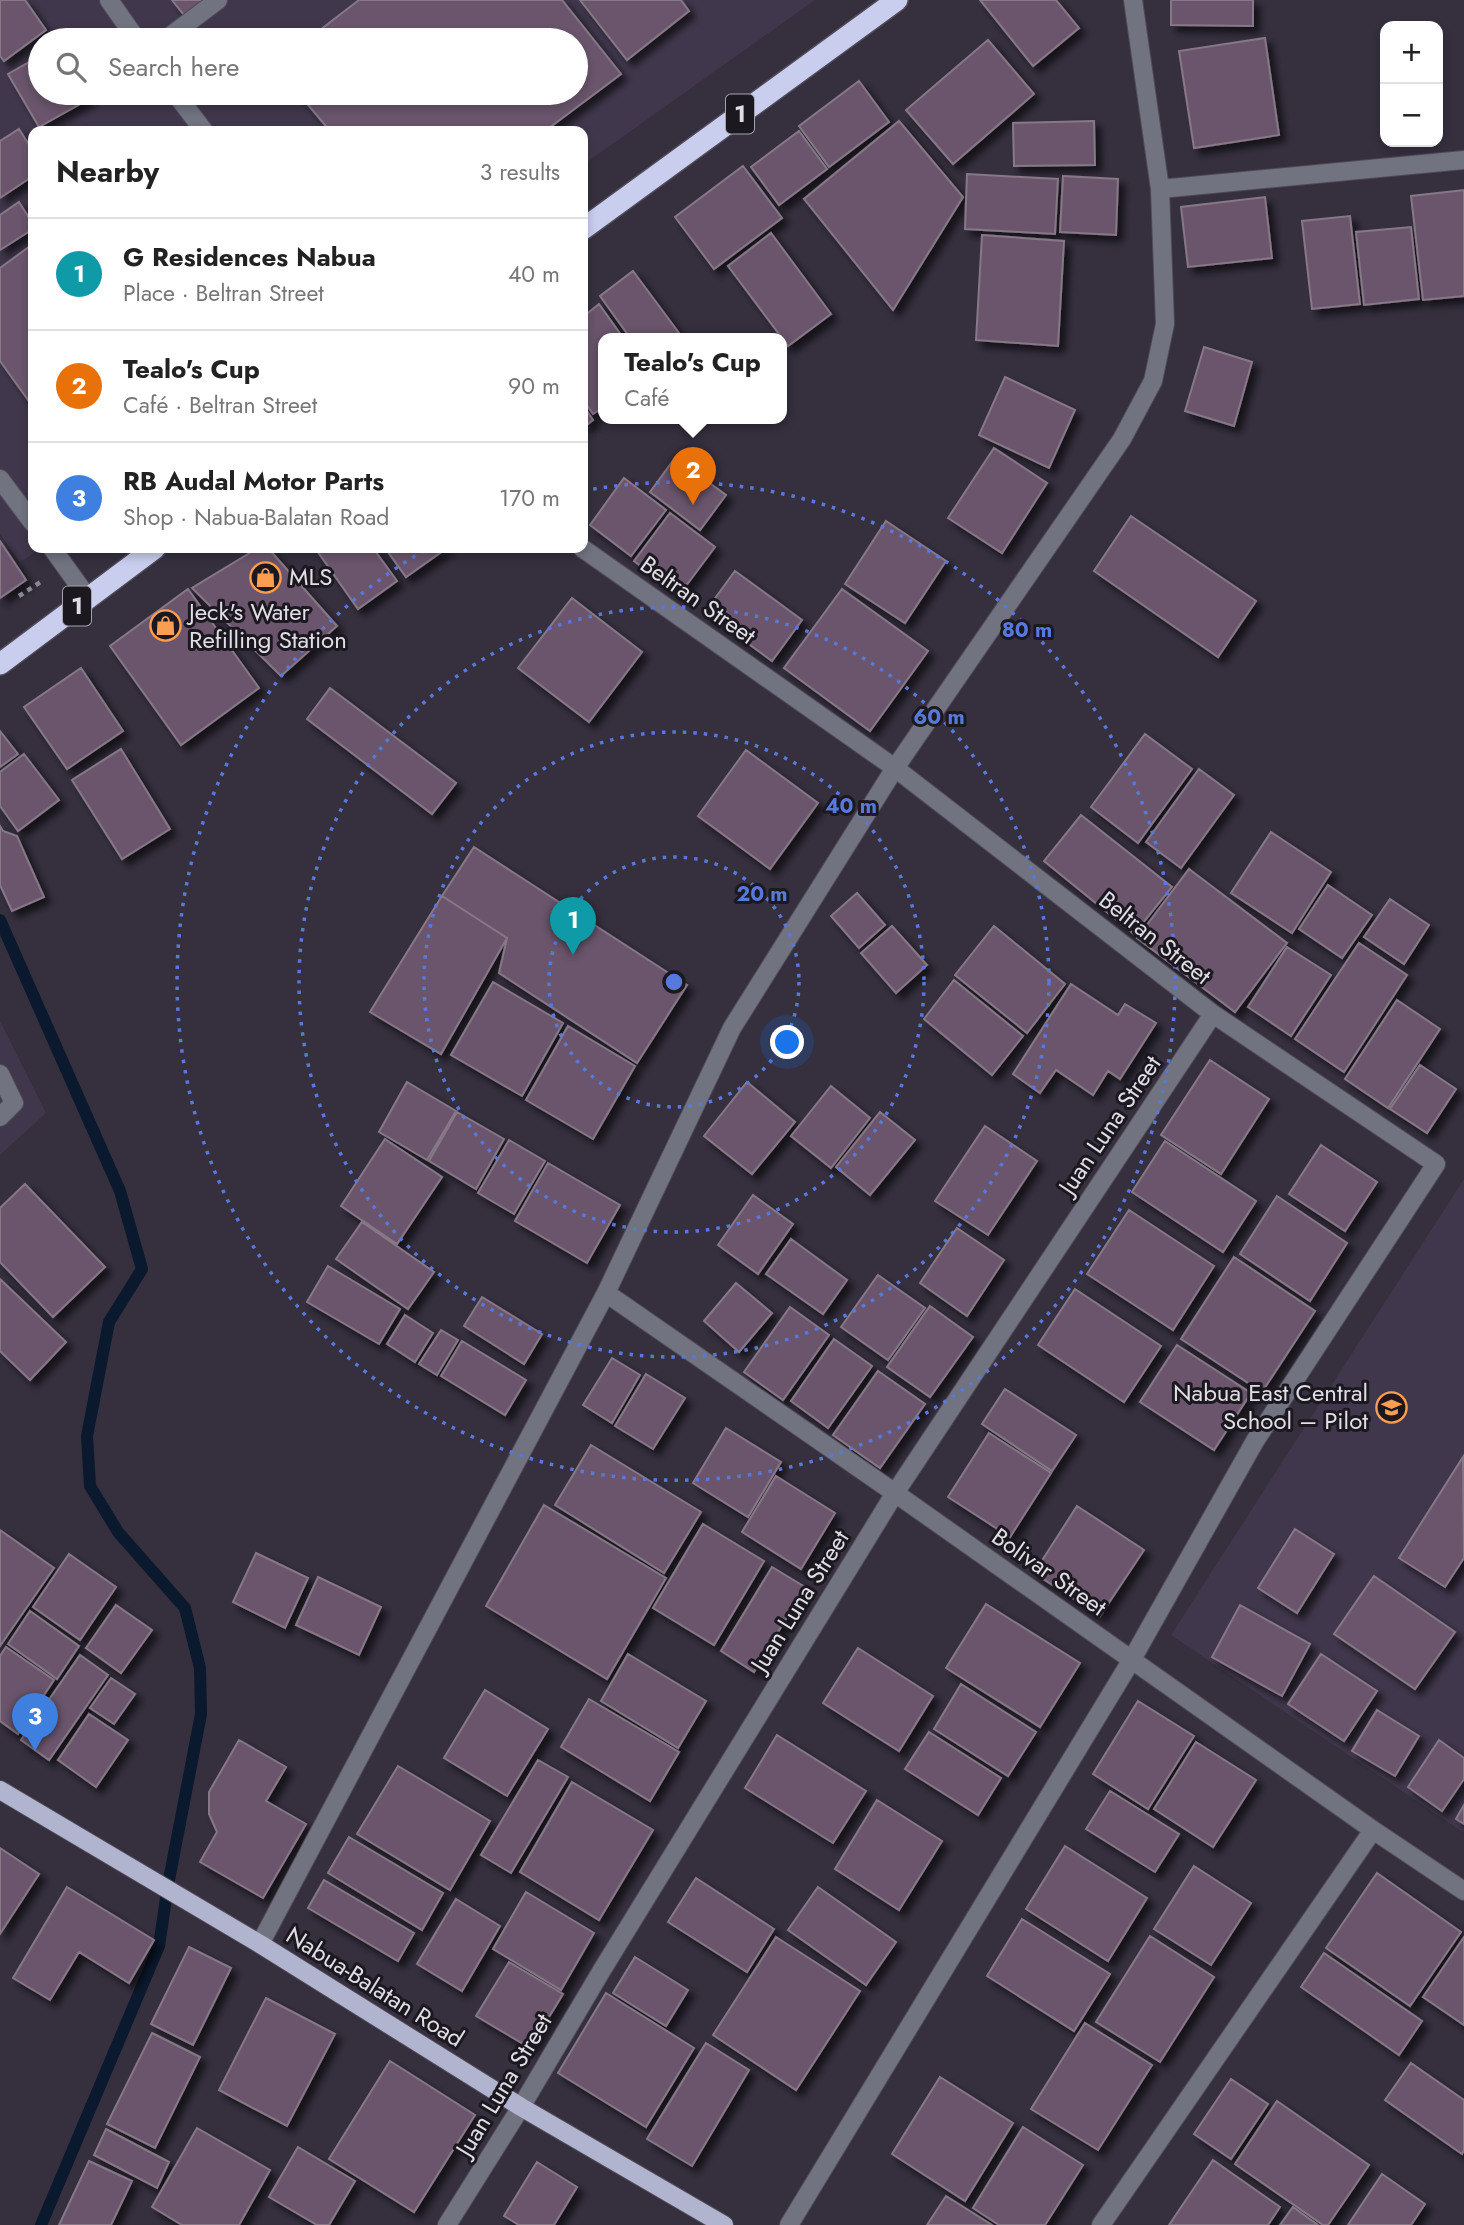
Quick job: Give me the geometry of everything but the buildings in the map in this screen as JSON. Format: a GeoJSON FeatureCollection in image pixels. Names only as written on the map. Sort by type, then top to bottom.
{"type":"FeatureCollection","features":[{"type":"Feature","properties":{"kind":"highway","name":"1"},"geometry":{"type":"LineString","coordinates":[[588,225],[897,0]]}},
{"type":"Feature","properties":{"kind":"highway","name":"1"},"geometry":{"type":"LineString","coordinates":[[0,664],[148,553]]}},
{"type":"Feature","properties":{"kind":"main road","name":"Nabua-Balatan Road"},"geometry":{"type":"LineString","coordinates":[[0,1790],[260,1944],[521,2107],[724,2225]]}},
{"type":"Feature","properties":{"kind":"street"},"geometry":{"type":"LineString","coordinates":[[108,0],[128,28]]}},
{"type":"Feature","properties":{"kind":"street"},"geometry":{"type":"LineString","coordinates":[[181,28],[218,0]]}},
{"type":"Feature","properties":{"kind":"street"},"geometry":{"type":"LineString","coordinates":[[260,1944],[606,1293],[732,1028],[895,768],[1122,439],[1153,381],[1165,324],[1160,189],[1133,0]]}},
{"type":"Feature","properties":{"kind":"street"},"geometry":{"type":"LineString","coordinates":[[184,105],[200,126]]}},
{"type":"Feature","properties":{"kind":"street"},"geometry":{"type":"LineString","coordinates":[[1160,189],[1464,160]]}},
{"type":"Feature","properties":{"kind":"street"},"geometry":{"type":"LineString","coordinates":[[0,479],[28,516]]}},
{"type":"Feature","properties":{"kind":"street","name":"Beltran Street"},"geometry":{"type":"LineString","coordinates":[[588,552],[895,768],[1213,1014],[1436,1164],[1255,1441],[1131,1661]]}},
{"type":"Feature","properties":{"kind":"street"},"geometry":{"type":"LineString","coordinates":[[56,553],[88,598]]}},
{"type":"Feature","properties":{"kind":"street","name":"Juan Luna Street"},"geometry":{"type":"LineString","coordinates":[[447,2225],[895,1493],[1213,1014]]}},
{"type":"Feature","properties":{"kind":"street"},"geometry":{"type":"LineString","coordinates":[[0,1074],[14,1102],[0,1117]]}},
{"type":"Feature","properties":{"kind":"street","name":"Bolivar Street"},"geometry":{"type":"LineString","coordinates":[[606,1293],[1464,1891]]}},
{"type":"Feature","properties":{"kind":"street"},"geometry":{"type":"LineString","coordinates":[[789,2225],[1131,1661]]}},
{"type":"Feature","properties":{"kind":"street"},"geometry":{"type":"LineString","coordinates":[[1101,2225],[1373,1830]]}},
{"type":"Feature","properties":{"kind":"shaded area"},"geometry":{"type":"Polygon","coordinates":[[[0,0],[815,0],[588,161],[588,126],[28,126],[28,553],[34,553],[20,562],[0,534],[0,0]]]}},
{"type":"Feature","properties":{"kind":"shaded area"},"geometry":{"type":"Polygon","coordinates":[[[0,1021],[46,1113],[0,1155],[0,1021]]]}},
{"type":"Feature","properties":{"kind":"shaded area","name":"Nabua East Central School – Pilot"},"geometry":{"type":"Polygon","coordinates":[[[1464,1179],[1464,1833],[1171,1635],[1464,1179]]]}},
{"type":"Feature","properties":{"kind":"waterway"},"geometry":{"type":"LineString","coordinates":[[0,920],[120,1191],[142,1269],[109,1322],[87,1436],[90,1486],[118,1532],[185,1608],[200,1668],[201,1714],[159,1946],[41,2225]]}},
{"type":"Feature","properties":{"kind":"place","name":"Tealo's Cup"},"geometry":{"type":"Point","coordinates":[693,505]}},
{"type":"Feature","properties":{"kind":"place","name":"MLS"},"geometry":{"type":"Point","coordinates":[266,577]}},
{"type":"Feature","properties":{"kind":"place","name":"Jeck's Water Refilling Station"},"geometry":{"type":"Point","coordinates":[166,626]}},
{"type":"Feature","properties":{"kind":"place","name":"G Residences Nabua"},"geometry":{"type":"Point","coordinates":[573,955]}},
{"type":"Feature","properties":{"kind":"place","name":"Nabua East Central School – Pilot"},"geometry":{"type":"Point","coordinates":[1391,1407]}},
{"type":"Feature","properties":{"kind":"place","name":"RB Audal Motor Parts"},"geometry":{"type":"Point","coordinates":[35,1751]}}]}
